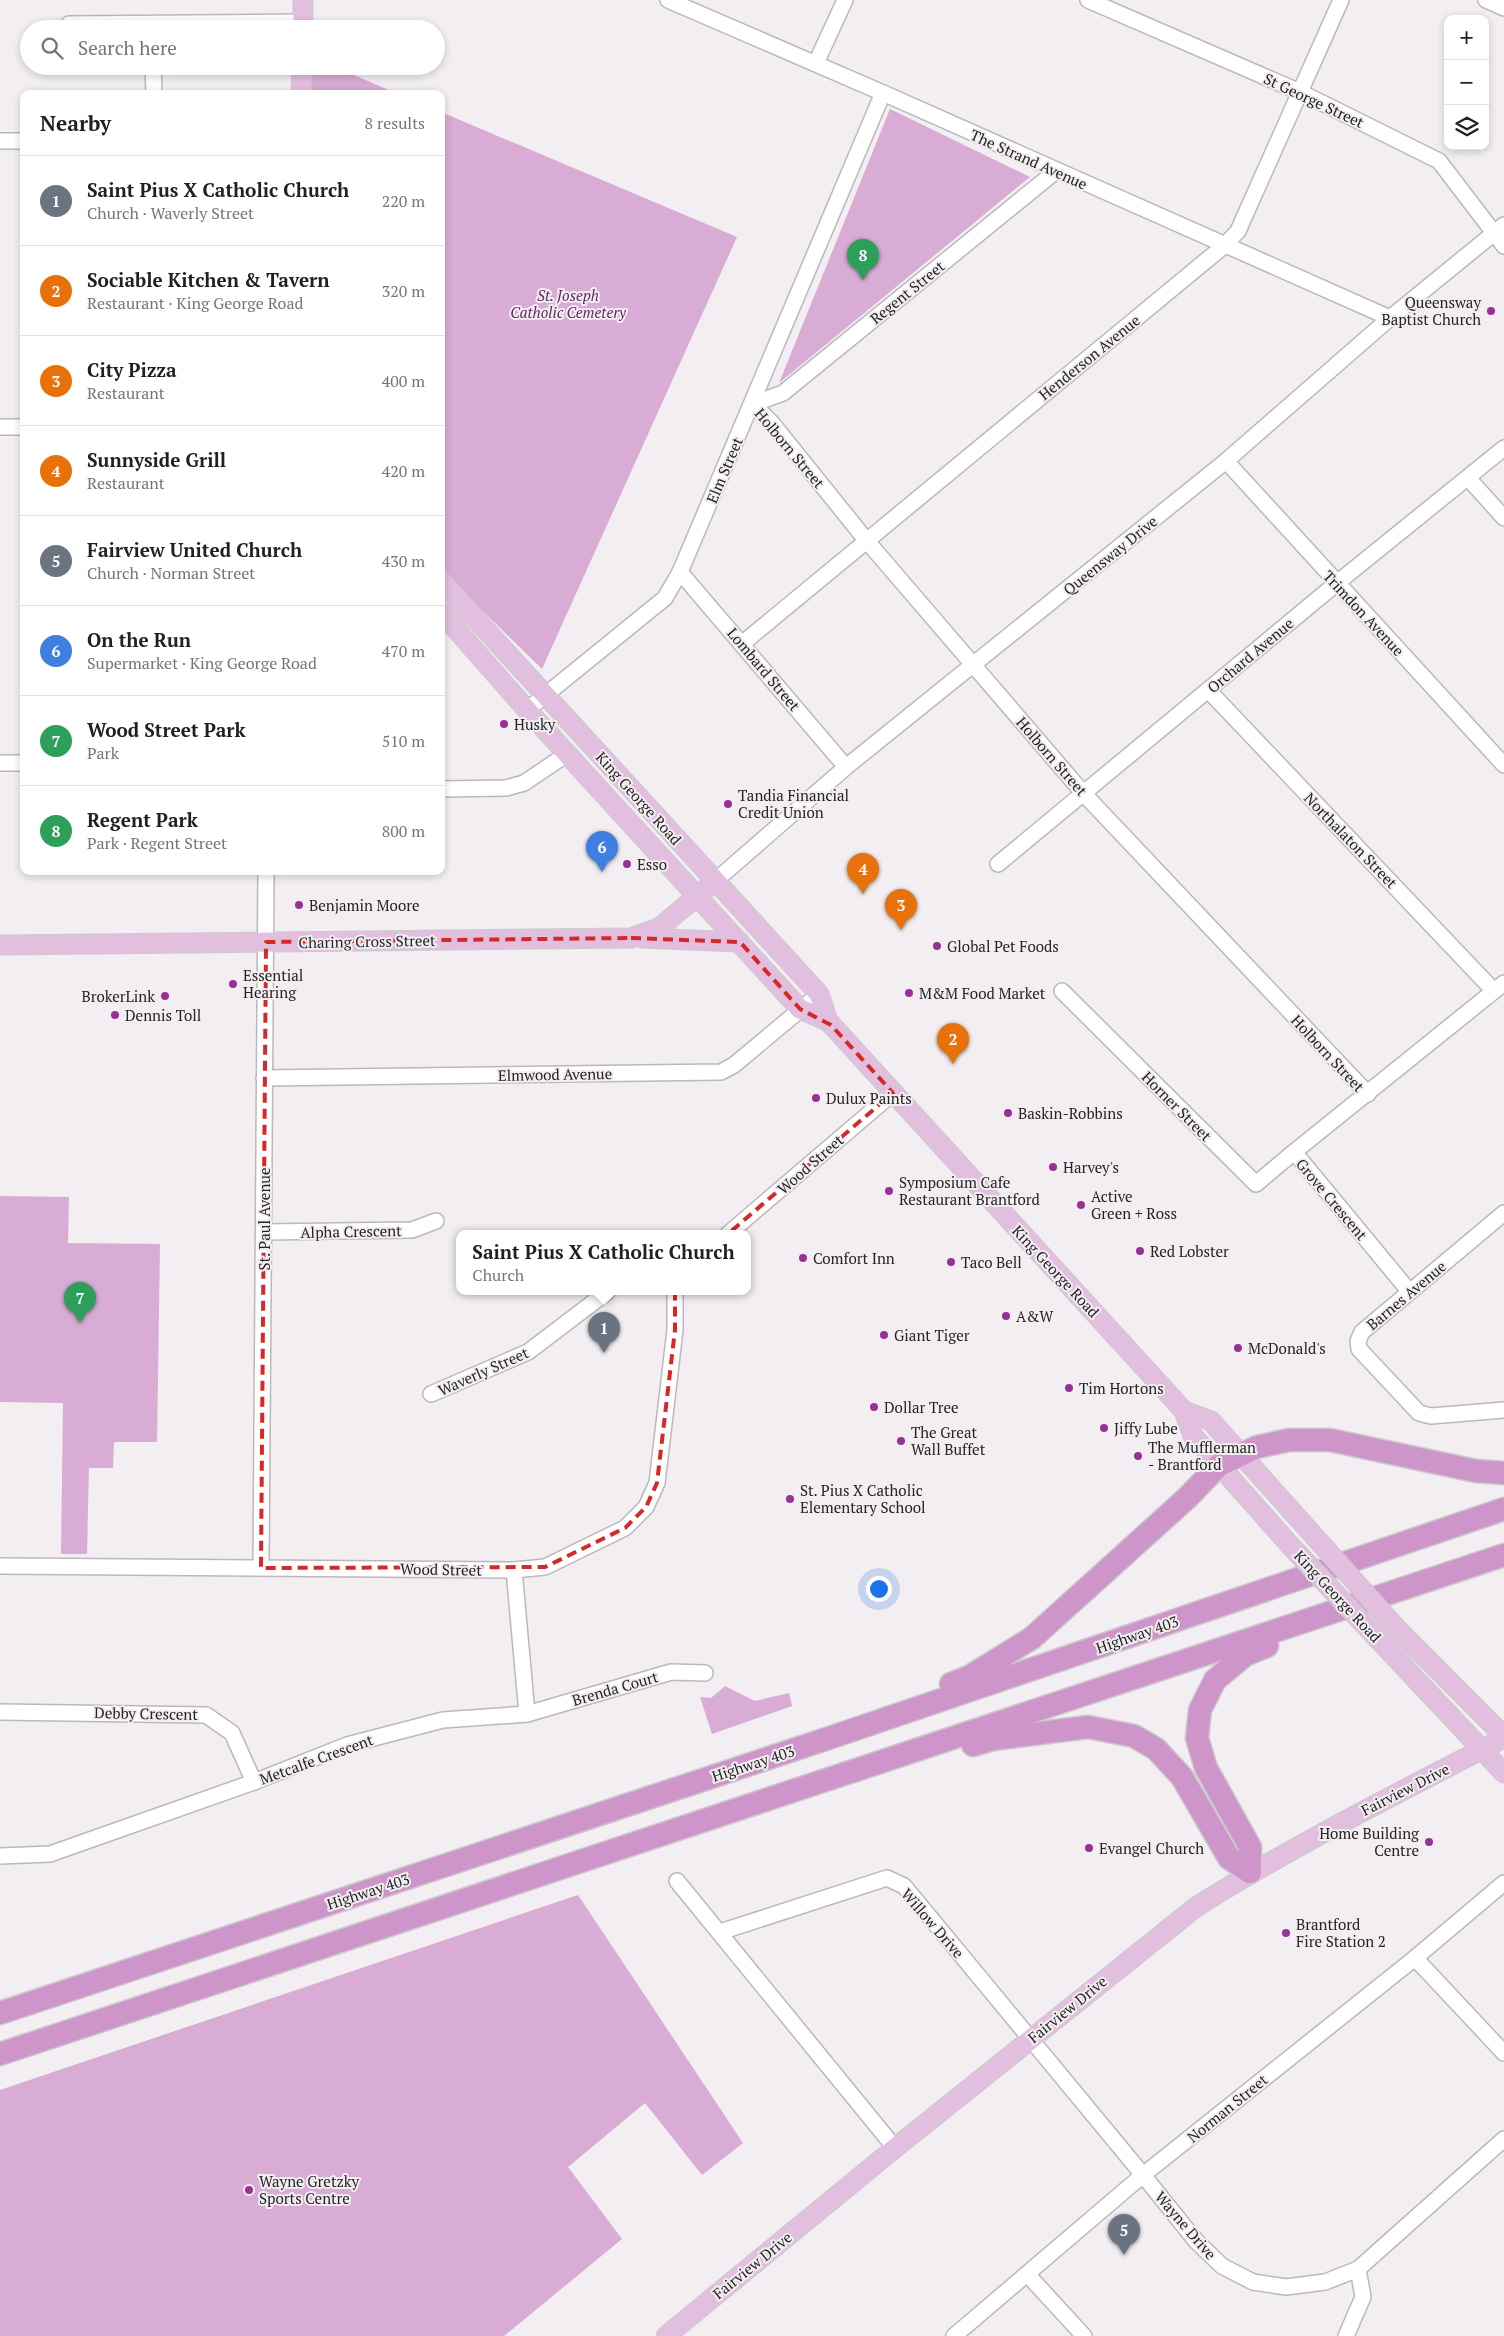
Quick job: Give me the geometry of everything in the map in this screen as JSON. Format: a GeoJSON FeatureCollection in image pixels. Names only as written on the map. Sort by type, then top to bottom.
{"type":"FeatureCollection","features":[{"type":"Feature","properties":{"kind":"highway"},"geometry":{"type":"LineString","coordinates":[[832,1737],[865,1720],[969,1677],[1032,1638],[1187,1498],[1219,1464],[1257,1447],[1289,1440],[1330,1440],[1476,1471],[1504,1473]]}},
{"type":"Feature","properties":{"kind":"highway","name":"Highway 403"},"geometry":{"type":"LineString","coordinates":[[0,2013],[832,1737],[1504,1509]]}},
{"type":"Feature","properties":{"kind":"highway"},"geometry":{"type":"LineString","coordinates":[[0,2054],[1504,1555]]}},
{"type":"Feature","properties":{"kind":"highway"},"geometry":{"type":"LineString","coordinates":[[1250,1872],[1250,1847],[1206,1768],[1197,1738],[1200,1710],[1215,1680],[1245,1655],[1310,1627],[1339,1610]]}},
{"type":"Feature","properties":{"kind":"highway"},"geometry":{"type":"LineString","coordinates":[[798,1790],[850,1779],[993,1739],[1088,1727],[1134,1736],[1156,1749],[1182,1777],[1229,1858],[1250,1872]]}},
{"type":"Feature","properties":{"kind":"main road"},"geometry":{"type":"LineString","coordinates":[[303,0],[303,20]]}},
{"type":"Feature","properties":{"kind":"main road"},"geometry":{"type":"LineString","coordinates":[[301,90],[302,75]]}},
{"type":"Feature","properties":{"kind":"main road","name":"King George Road"},"geometry":{"type":"LineString","coordinates":[[445,584],[714,882],[819,994],[828,1021],[1184,1411],[1193,1436],[1289,1544],[1504,1773]]}},
{"type":"Feature","properties":{"kind":"main road","name":"King George Road"},"geometry":{"type":"LineString","coordinates":[[445,617],[527,710],[698,895],[800,1009],[828,1021]]}},
{"type":"Feature","properties":{"kind":"main road","name":"Charing Cross Street"},"geometry":{"type":"LineString","coordinates":[[0,945],[631,938],[659,928],[714,882]]}},
{"type":"Feature","properties":{"kind":"main road"},"geometry":{"type":"LineString","coordinates":[[631,938],[740,942]]}},
{"type":"Feature","properties":{"kind":"main road","name":"King George Road"},"geometry":{"type":"LineString","coordinates":[[1184,1411],[1211,1421],[1399,1631],[1504,1737]]}},
{"type":"Feature","properties":{"kind":"main road","name":"Fairview Drive"},"geometry":{"type":"LineString","coordinates":[[666,2336],[895,2148],[1196,1906],[1250,1872],[1377,1802],[1482,1750],[1504,1737]]}},
{"type":"Feature","properties":{"kind":"street","name":"The Strand Avenue"},"geometry":{"type":"LineString","coordinates":[[668,0],[816,63],[1390,318]]}},
{"type":"Feature","properties":{"kind":"street"},"geometry":{"type":"LineString","coordinates":[[816,63],[845,0]]}},
{"type":"Feature","properties":{"kind":"street","name":"St George Street"},"geometry":{"type":"LineString","coordinates":[[1088,0],[1300,92],[1439,161],[1499,230],[1504,246]]}},
{"type":"Feature","properties":{"kind":"street","name":"Henderson Avenue"},"geometry":{"type":"LineString","coordinates":[[742,643],[1225,246],[1238,231],[1341,0]]}},
{"type":"Feature","properties":{"kind":"street"},"geometry":{"type":"LineString","coordinates":[[1486,0],[1504,8]]}},
{"type":"Feature","properties":{"kind":"street"},"geometry":{"type":"LineString","coordinates":[[153,75],[154,90]]}},
{"type":"Feature","properties":{"kind":"street","name":"Elm Street"},"geometry":{"type":"LineString","coordinates":[[527,710],[664,598],[680,572],[753,404],[883,93]]}},
{"type":"Feature","properties":{"kind":"street"},"geometry":{"type":"LineString","coordinates":[[0,141],[20,141]]}},
{"type":"Feature","properties":{"kind":"street","name":"Regent Street"},"geometry":{"type":"LineString","coordinates":[[753,404],[784,393],[1056,171]]}},
{"type":"Feature","properties":{"kind":"street","name":"Queensway Drive"},"geometry":{"type":"LineString","coordinates":[[714,882],[846,767],[1226,461],[1390,318],[1499,230]]}},
{"type":"Feature","properties":{"kind":"street","name":"Holborn Street"},"geometry":{"type":"LineString","coordinates":[[753,404],[771,422],[866,540],[1084,794],[1368,1094]]}},
{"type":"Feature","properties":{"kind":"street"},"geometry":{"type":"LineString","coordinates":[[0,427],[20,427]]}},
{"type":"Feature","properties":{"kind":"street","name":"Orchard Avenue"},"geometry":{"type":"LineString","coordinates":[[998,864],[1337,583],[1504,448]]}},
{"type":"Feature","properties":{"kind":"street","name":"Trimdon Avenue"},"geometry":{"type":"LineString","coordinates":[[1226,461],[1504,765]]}},
{"type":"Feature","properties":{"kind":"street"},"geometry":{"type":"LineString","coordinates":[[1468,478],[1504,518]]}},
{"type":"Feature","properties":{"kind":"street","name":"Lombard Street"},"geometry":{"type":"LineString","coordinates":[[680,572],[846,767]]}},
{"type":"Feature","properties":{"kind":"street","name":"Northalaton Street"},"geometry":{"type":"LineString","coordinates":[[1208,690],[1499,987]]}},
{"type":"Feature","properties":{"kind":"street"},"geometry":{"type":"LineString","coordinates":[[445,789],[506,788],[524,783],[567,754]]}},
{"type":"Feature","properties":{"kind":"street"},"geometry":{"type":"LineString","coordinates":[[0,763],[20,763]]}},
{"type":"Feature","properties":{"kind":"street","name":"St. Paul Avenue"},"geometry":{"type":"LineString","coordinates":[[261,1568],[266,875]]}},
{"type":"Feature","properties":{"kind":"street","name":"Grove Crescent"},"geometry":{"type":"LineString","coordinates":[[1409,1291],[1294,1152],[1499,987]]}},
{"type":"Feature","properties":{"kind":"street","name":"Horner Street"},"geometry":{"type":"LineString","coordinates":[[1062,991],[1256,1184],[1294,1152]]}},
{"type":"Feature","properties":{"kind":"street","name":"Elmwood Avenue"},"geometry":{"type":"LineString","coordinates":[[264,1078],[721,1072],[734,1065],[819,994]]}},
{"type":"Feature","properties":{"kind":"street","name":"Wood Street"},"geometry":{"type":"LineString","coordinates":[[733,1230],[892,1093]]}},
{"type":"Feature","properties":{"kind":"street","name":"Barnes Avenue"},"geometry":{"type":"LineString","coordinates":[[1504,1213],[1362,1332],[1358,1341],[1359,1349],[1419,1412],[1431,1416],[1504,1410]]}},
{"type":"Feature","properties":{"kind":"street","name":"Alpha Crescent"},"geometry":{"type":"LineString","coordinates":[[264,1232],[412,1230],[436,1221]]}},
{"type":"Feature","properties":{"kind":"street","name":"Waverly Street"},"geometry":{"type":"LineString","coordinates":[[431,1394],[528,1352],[603,1295]]}},
{"type":"Feature","properties":{"kind":"street","name":"Wood Street"},"geometry":{"type":"LineString","coordinates":[[0,1566],[514,1570],[545,1567],[625,1528],[646,1507],[657,1483],[675,1328],[675,1295]]}},
{"type":"Feature","properties":{"kind":"street"},"geometry":{"type":"LineString","coordinates":[[514,1570],[526,1714]]}},
{"type":"Feature","properties":{"kind":"street","name":"Brenda Court"},"geometry":{"type":"LineString","coordinates":[[526,1714],[671,1672],[705,1674]]}},
{"type":"Feature","properties":{"kind":"street","name":"Debby Crescent"},"geometry":{"type":"LineString","coordinates":[[0,1712],[206,1715],[232,1732],[254,1782]]}},
{"type":"Feature","properties":{"kind":"street","name":"Metcalfe Crescent"},"geometry":{"type":"LineString","coordinates":[[0,1856],[50,1854],[254,1782],[347,1745],[443,1720],[526,1714]]}},
{"type":"Feature","properties":{"kind":"street","name":"Willow Drive"},"geometry":{"type":"LineString","coordinates":[[720,1932],[887,1878],[904,1886],[1030,2039]]}},
{"type":"Feature","properties":{"kind":"street"},"geometry":{"type":"LineString","coordinates":[[677,1881],[895,2148]]}},
{"type":"Feature","properties":{"kind":"street","name":"Norman Street"},"geometry":{"type":"LineString","coordinates":[[954,2336],[1143,2175],[1415,1958],[1504,1883]]}},
{"type":"Feature","properties":{"kind":"street"},"geometry":{"type":"LineString","coordinates":[[1415,1958],[1504,2053]]}},
{"type":"Feature","properties":{"kind":"street","name":"Wayne Drive"},"geometry":{"type":"LineString","coordinates":[[1030,2039],[1196,2241],[1222,2266],[1254,2282],[1286,2287],[1325,2282],[1358,2269],[1504,2139]]}},
{"type":"Feature","properties":{"kind":"street"},"geometry":{"type":"LineString","coordinates":[[1346,2336],[1363,2297],[1358,2269]]}},
{"type":"Feature","properties":{"kind":"street"},"geometry":{"type":"LineString","coordinates":[[1027,2274],[1084,2336]]}},
{"type":"Feature","properties":{"kind":"highlighted area"},"geometry":{"type":"Polygon","coordinates":[[[631,938],[740,942],[800,1009],[831,1025],[893,1093],[675,1279],[675,1330],[657,1483],[646,1507],[625,1528],[545,1567],[261,1568],[266,942],[631,938]]]}},
{"type":"Feature","properties":{"kind":"green space"},"geometry":{"type":"Polygon","coordinates":[[[310,75],[354,75],[389,90],[309,90],[310,75]]]}},
{"type":"Feature","properties":{"kind":"green space"},"geometry":{"type":"Polygon","coordinates":[[[890,109],[1030,177],[779,383],[890,109]]]}},
{"type":"Feature","properties":{"kind":"green space","name":"St. Joseph Catholic Cemetery"},"geometry":{"type":"Polygon","coordinates":[[[445,114],[737,237],[542,669],[445,574],[445,114]]]}},
{"type":"Feature","properties":{"kind":"green space"},"geometry":{"type":"Polygon","coordinates":[[[0,1196],[69,1197],[68,1243],[160,1244],[157,1442],[114,1442],[113,1468],[89,1468],[87,1554],[61,1554],[63,1403],[0,1402],[0,1196]]]}},
{"type":"Feature","properties":{"kind":"green space"},"geometry":{"type":"Polygon","coordinates":[[[725,1686],[755,1701],[789,1693],[792,1706],[712,1734],[700,1697],[711,1698],[725,1686]]]}},
{"type":"Feature","properties":{"kind":"green space"},"geometry":{"type":"Polygon","coordinates":[[[578,1895],[743,2143],[702,2175],[645,2103],[568,2167],[622,2239],[504,2336],[0,2336],[0,2090],[578,1895]]]}},
{"type":"Feature","properties":{"kind":"place","name":"Regent Park"},"geometry":{"type":"Point","coordinates":[863,280]}},
{"type":"Feature","properties":{"kind":"place","name":"Queensway Baptist Church"},"geometry":{"type":"Point","coordinates":[1491,311]}},
{"type":"Feature","properties":{"kind":"place","name":"Husky"},"geometry":{"type":"Point","coordinates":[504,724]}},
{"type":"Feature","properties":{"kind":"place","name":"Tandia Financial Credit Union"},"geometry":{"type":"Point","coordinates":[728,804]}},
{"type":"Feature","properties":{"kind":"place","name":"Esso"},"geometry":{"type":"Point","coordinates":[627,864]}},
{"type":"Feature","properties":{"kind":"place","name":"On the Run"},"geometry":{"type":"Point","coordinates":[602,872]}},
{"type":"Feature","properties":{"kind":"place","name":"Sunnyside Grill"},"geometry":{"type":"Point","coordinates":[863,894]}},
{"type":"Feature","properties":{"kind":"place","name":"Benjamin Moore"},"geometry":{"type":"Point","coordinates":[299,905]}},
{"type":"Feature","properties":{"kind":"place","name":"City Pizza"},"geometry":{"type":"Point","coordinates":[901,930]}},
{"type":"Feature","properties":{"kind":"place","name":"Global Pet Foods"},"geometry":{"type":"Point","coordinates":[937,946]}},
{"type":"Feature","properties":{"kind":"place","name":"Essential Hearing"},"geometry":{"type":"Point","coordinates":[233,984]}},
{"type":"Feature","properties":{"kind":"place","name":"M&M Food Market"},"geometry":{"type":"Point","coordinates":[909,993]}},
{"type":"Feature","properties":{"kind":"place","name":"BrokerLink"},"geometry":{"type":"Point","coordinates":[165,996]}},
{"type":"Feature","properties":{"kind":"place","name":"Dennis Toll"},"geometry":{"type":"Point","coordinates":[115,1015]}},
{"type":"Feature","properties":{"kind":"place","name":"Sociable Kitchen & Tavern"},"geometry":{"type":"Point","coordinates":[953,1064]}},
{"type":"Feature","properties":{"kind":"place","name":"Dulux Paints"},"geometry":{"type":"Point","coordinates":[816,1098]}},
{"type":"Feature","properties":{"kind":"place","name":"Baskin-Robbins"},"geometry":{"type":"Point","coordinates":[1008,1113]}},
{"type":"Feature","properties":{"kind":"place","name":"Harvey's"},"geometry":{"type":"Point","coordinates":[1053,1167]}},
{"type":"Feature","properties":{"kind":"place","name":"Symposium Cafe Restaurant Brantford"},"geometry":{"type":"Point","coordinates":[889,1191]}},
{"type":"Feature","properties":{"kind":"place","name":"Active Green + Ross"},"geometry":{"type":"Point","coordinates":[1081,1205]}},
{"type":"Feature","properties":{"kind":"place","name":"Red Lobster"},"geometry":{"type":"Point","coordinates":[1140,1251]}},
{"type":"Feature","properties":{"kind":"place","name":"Comfort Inn"},"geometry":{"type":"Point","coordinates":[803,1258]}},
{"type":"Feature","properties":{"kind":"place","name":"Taco Bell"},"geometry":{"type":"Point","coordinates":[951,1262]}},
{"type":"Feature","properties":{"kind":"place","name":"A&W"},"geometry":{"type":"Point","coordinates":[1006,1316]}},
{"type":"Feature","properties":{"kind":"place","name":"Wood Street Park"},"geometry":{"type":"Point","coordinates":[80,1323]}},
{"type":"Feature","properties":{"kind":"place","name":"Giant Tiger"},"geometry":{"type":"Point","coordinates":[884,1335]}},
{"type":"Feature","properties":{"kind":"place","name":"McDonald's"},"geometry":{"type":"Point","coordinates":[1238,1348]}},
{"type":"Feature","properties":{"kind":"place","name":"Saint Pius X Catholic Church"},"geometry":{"type":"Point","coordinates":[604,1353]}},
{"type":"Feature","properties":{"kind":"place","name":"Tim Hortons"},"geometry":{"type":"Point","coordinates":[1069,1388]}},
{"type":"Feature","properties":{"kind":"place","name":"Dollar Tree"},"geometry":{"type":"Point","coordinates":[874,1407]}},
{"type":"Feature","properties":{"kind":"place","name":"Jiffy Lube"},"geometry":{"type":"Point","coordinates":[1104,1428]}},
{"type":"Feature","properties":{"kind":"place","name":"The Great Wall Buffet"},"geometry":{"type":"Point","coordinates":[901,1441]}},
{"type":"Feature","properties":{"kind":"place","name":"The Mufflerman - Brantford"},"geometry":{"type":"Point","coordinates":[1138,1456]}},
{"type":"Feature","properties":{"kind":"place","name":"St. Pius X Catholic Elementary School"},"geometry":{"type":"Point","coordinates":[790,1499]}},
{"type":"Feature","properties":{"kind":"place","name":"Home Building Centre"},"geometry":{"type":"Point","coordinates":[1429,1842]}},
{"type":"Feature","properties":{"kind":"place","name":"Evangel Church"},"geometry":{"type":"Point","coordinates":[1089,1848]}},
{"type":"Feature","properties":{"kind":"place","name":"Brantford Fire Station 2"},"geometry":{"type":"Point","coordinates":[1286,1933]}},
{"type":"Feature","properties":{"kind":"place","name":"Wayne Gretzky Sports Centre"},"geometry":{"type":"Point","coordinates":[249,2190]}},
{"type":"Feature","properties":{"kind":"place","name":"Fairview United Church"},"geometry":{"type":"Point","coordinates":[1124,2255]}}]}
